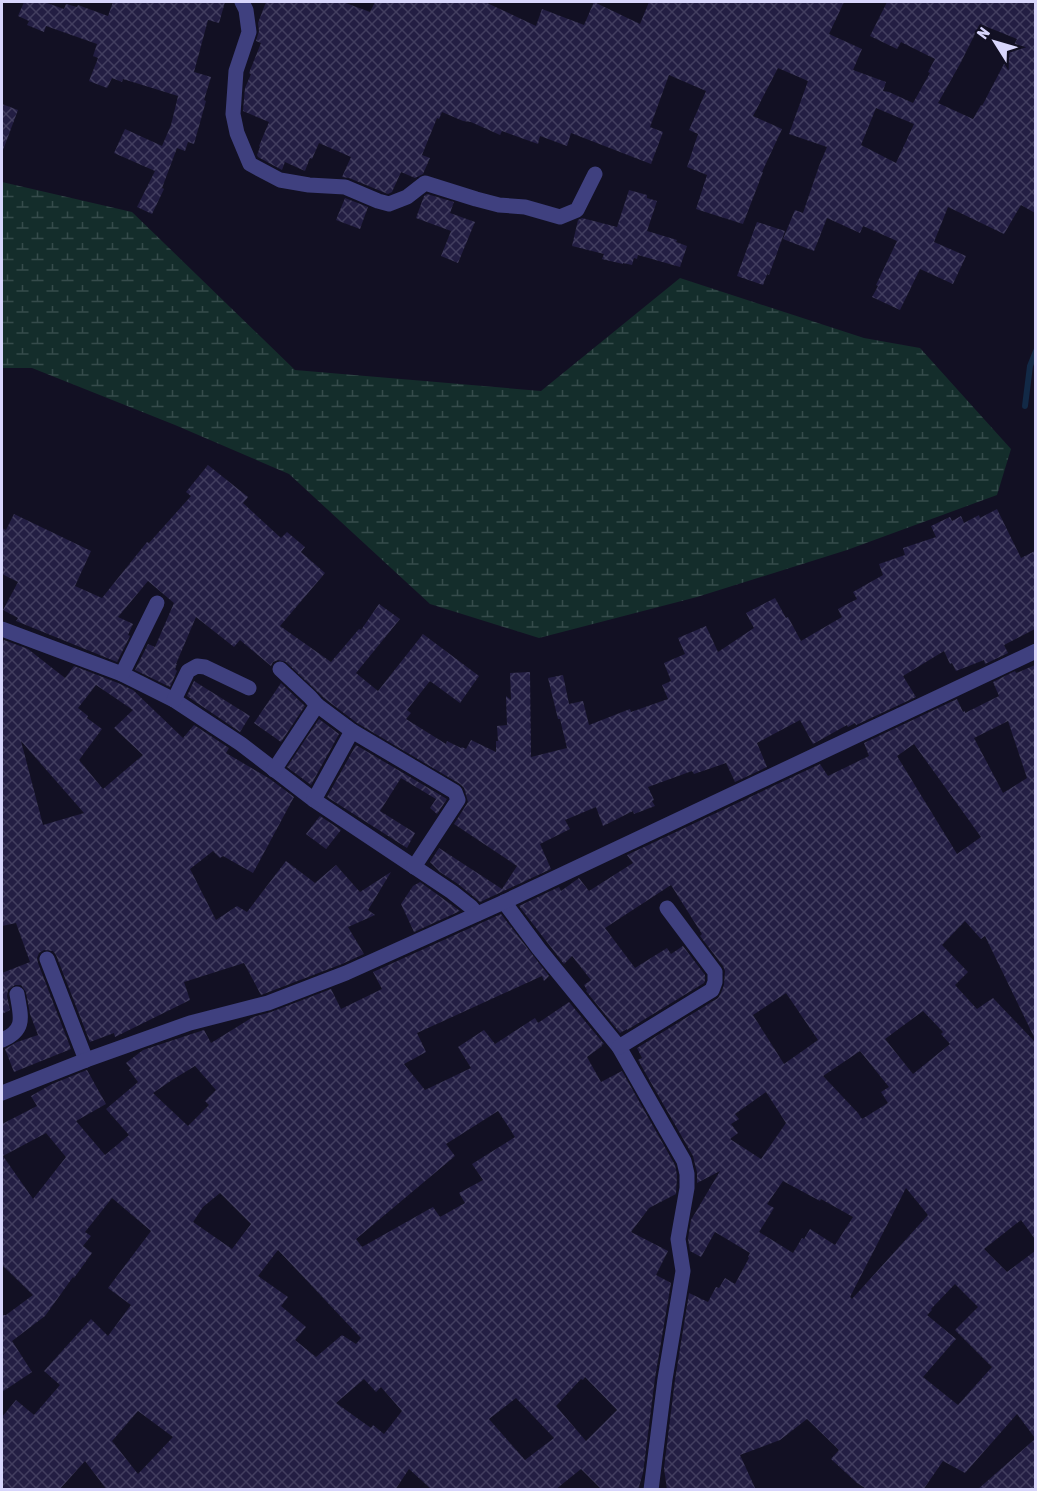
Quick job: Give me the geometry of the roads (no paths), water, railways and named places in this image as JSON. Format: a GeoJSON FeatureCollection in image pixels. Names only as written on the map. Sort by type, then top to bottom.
{"type":"FeatureCollection","features":[{"type":"Feature","properties":{"kind":"street"},"geometry":{"type":"LineString","coordinates":[[242,2],[246,10],[249,32],[236,71],[233,114],[237,133],[250,164],[280,180],[309,185],[345,187],[390,204],[407,197],[425,183],[499,205],[525,207],[560,217],[577,210],[595,174]]}},
{"type":"Feature","properties":{"kind":"street"},"geometry":{"type":"LineString","coordinates":[[122,674],[157,603]]}},
{"type":"Feature","properties":{"kind":"street"},"geometry":{"type":"LineString","coordinates":[[2,629],[122,674],[174,700],[241,744],[314,800],[452,892],[477,914]]}},
{"type":"Feature","properties":{"kind":"street"},"geometry":{"type":"LineString","coordinates":[[2,1093],[190,1023],[268,1004],[346,973],[504,902],[1035,651]]}},
{"type":"Feature","properties":{"kind":"street"},"geometry":{"type":"LineString","coordinates":[[174,700],[188,671],[197,666],[205,667],[249,688]]}},
{"type":"Feature","properties":{"kind":"street"},"geometry":{"type":"LineString","coordinates":[[280,669],[317,705],[352,731],[455,792],[458,796],[458,800],[414,867]]}},
{"type":"Feature","properties":{"kind":"street"},"geometry":{"type":"LineString","coordinates":[[274,770],[317,705]]}},
{"type":"Feature","properties":{"kind":"street"},"geometry":{"type":"LineString","coordinates":[[314,800],[352,731]]}},
{"type":"Feature","properties":{"kind":"street"},"geometry":{"type":"LineString","coordinates":[[504,902],[538,949],[619,1047],[684,1161],[687,1188],[678,1239],[683,1271],[665,1379],[651,1490]]}},
{"type":"Feature","properties":{"kind":"street"},"geometry":{"type":"LineString","coordinates":[[619,1047],[712,990],[716,982],[715,972],[667,908]]}},
{"type":"Feature","properties":{"kind":"street"},"geometry":{"type":"LineString","coordinates":[[46,959],[86,1060]]}},
{"type":"Feature","properties":{"kind":"street"},"geometry":{"type":"LineString","coordinates":[[2,1040],[13,1035],[19,1028],[21,1018],[16,994]]}},
{"type":"Feature","properties":{"kind":"waterway"},"geometry":{"type":"LineString","coordinates":[[1025,406],[1030,366],[1036,351]]}}]}
